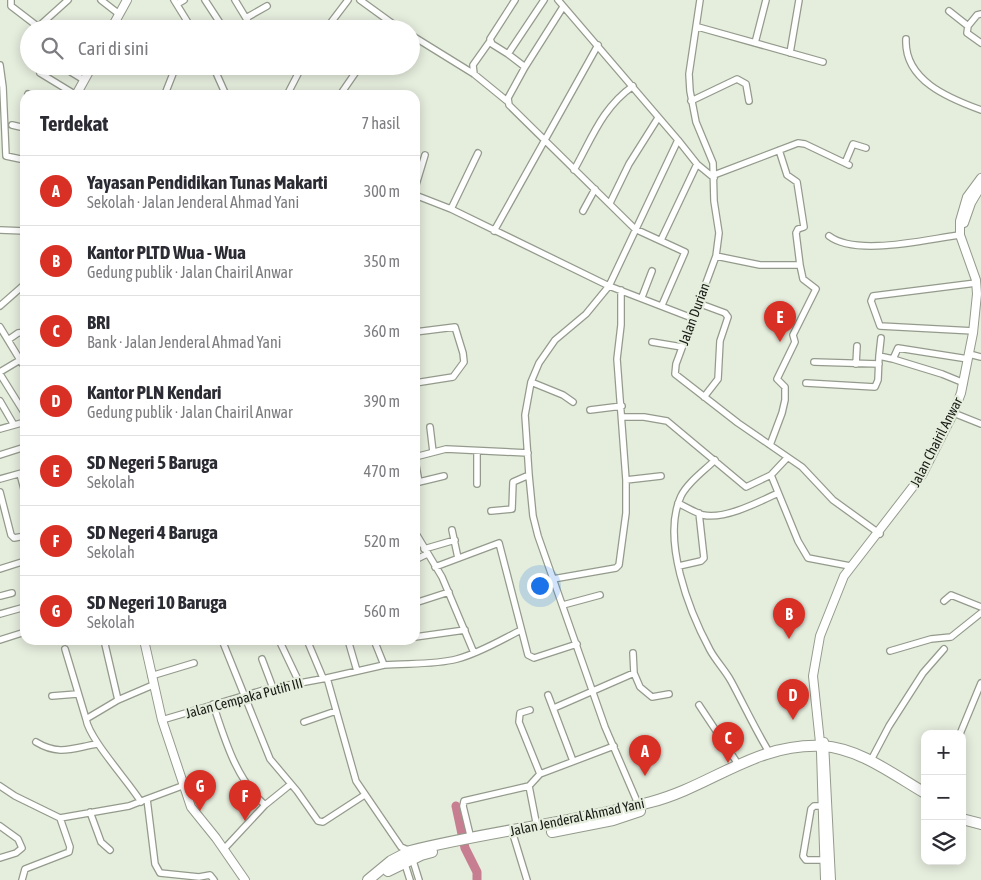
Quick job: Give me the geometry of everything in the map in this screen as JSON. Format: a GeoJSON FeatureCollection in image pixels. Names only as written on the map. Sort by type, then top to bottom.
{"type":"FeatureCollection","features":[{"type":"Feature","properties":{"kind":"highway","name":"Jalan Jenderal Ahmad Yani"},"geometry":{"type":"LineString","coordinates":[[368,880],[406,854],[513,834],[588,826],[673,795],[738,764],[769,752],[789,747],[838,749],[870,762],[921,791]]}},
{"type":"Feature","properties":{"kind":"highway","name":"Jalan Jenderal Ahmad Yani"},"geometry":{"type":"LineString","coordinates":[[513,834],[537,827],[640,808],[684,796],[744,767],[777,754],[799,751],[823,749],[856,760],[921,797]]}},
{"type":"Feature","properties":{"kind":"highway"},"geometry":{"type":"LineString","coordinates":[[966,814],[981,818]]}},
{"type":"Feature","properties":{"kind":"highway"},"geometry":{"type":"LineString","coordinates":[[966,820],[981,824]]}},
{"type":"Feature","properties":{"kind":"highway","name":"Jalan Jenderal Ahmad Yani"},"geometry":{"type":"LineString","coordinates":[[375,880],[406,854]]}},
{"type":"Feature","properties":{"kind":"main road"},"geometry":{"type":"LineString","coordinates":[[116,20],[127,0]]}},
{"type":"Feature","properties":{"kind":"main road"},"geometry":{"type":"LineString","coordinates":[[79,90],[87,75]]}},
{"type":"Feature","properties":{"kind":"main road","name":"Jalan Chairil Anwar"},"geometry":{"type":"LineString","coordinates":[[823,749],[814,667],[823,625],[850,566],[918,486],[956,414],[964,391],[974,331],[976,284],[960,235],[960,221],[964,203],[981,178]]}},
{"type":"Feature","properties":{"kind":"main road"},"geometry":{"type":"LineString","coordinates":[[981,186],[971,203],[964,229],[981,293]]}},
{"type":"Feature","properties":{"kind":"main road","name":"Jalan Chairil Anwar"},"geometry":{"type":"LineString","coordinates":[[815,686],[819,655],[834,604],[850,571],[922,475],[953,414],[964,383],[981,303]]}},
{"type":"Feature","properties":{"kind":"main road"},"geometry":{"type":"LineString","coordinates":[[145,645],[162,720],[182,786],[195,814],[224,849],[245,880]]}},
{"type":"Feature","properties":{"kind":"main road"},"geometry":{"type":"LineString","coordinates":[[823,749],[822,806],[825,880]]}},
{"type":"Feature","properties":{"kind":"main road"},"geometry":{"type":"LineString","coordinates":[[823,749],[831,880]]}},
{"type":"Feature","properties":{"kind":"street"},"geometry":{"type":"LineString","coordinates":[[11,0],[11,6],[29,20]]}},
{"type":"Feature","properties":{"kind":"street"},"geometry":{"type":"LineString","coordinates":[[48,20],[68,0]]}},
{"type":"Feature","properties":{"kind":"street"},"geometry":{"type":"LineString","coordinates":[[101,0],[119,14]]}},
{"type":"Feature","properties":{"kind":"street"},"geometry":{"type":"LineString","coordinates":[[184,0],[175,2],[186,20]]}},
{"type":"Feature","properties":{"kind":"street"},"geometry":{"type":"LineString","coordinates":[[206,0],[218,20]]}},
{"type":"Feature","properties":{"kind":"street"},"geometry":{"type":"LineString","coordinates":[[235,0],[246,18],[267,6]]}},
{"type":"Feature","properties":{"kind":"street"},"geometry":{"type":"LineString","coordinates":[[333,20],[348,0]]}},
{"type":"Feature","properties":{"kind":"street"},"geometry":{"type":"LineString","coordinates":[[360,0],[388,20]]}},
{"type":"Feature","properties":{"kind":"street"},"geometry":{"type":"LineString","coordinates":[[474,74],[473,65],[490,41],[490,36],[514,0]]}},
{"type":"Feature","properties":{"kind":"street"},"geometry":{"type":"LineString","coordinates":[[508,54],[544,0]]}},
{"type":"Feature","properties":{"kind":"street"},"geometry":{"type":"LineString","coordinates":[[558,0],[698,164],[714,176],[798,143],[847,164],[853,144],[866,148]]}},
{"type":"Feature","properties":{"kind":"street","name":"Jalan Durian"},"geometry":{"type":"LineString","coordinates":[[700,0],[698,27],[689,74],[691,101],[696,122],[710,155],[719,229],[716,256],[676,364],[675,374],[806,471],[832,500],[878,533]]}},
{"type":"Feature","properties":{"kind":"street"},"geometry":{"type":"LineString","coordinates":[[755,43],[766,0]]}},
{"type":"Feature","properties":{"kind":"street"},"geometry":{"type":"LineString","coordinates":[[790,53],[799,0]]}},
{"type":"Feature","properties":{"kind":"street"},"geometry":{"type":"LineString","coordinates":[[507,102],[525,67],[564,7]]}},
{"type":"Feature","properties":{"kind":"street"},"geometry":{"type":"LineString","coordinates":[[949,11],[968,26]]}},
{"type":"Feature","properties":{"kind":"street"},"geometry":{"type":"LineString","coordinates":[[981,14],[975,17],[968,26],[967,33],[981,43]]}},
{"type":"Feature","properties":{"kind":"street"},"geometry":{"type":"LineString","coordinates":[[698,27],[823,62]]}},
{"type":"Feature","properties":{"kind":"street"},"geometry":{"type":"LineString","coordinates":[[906,39],[906,55],[914,72],[952,98],[981,110]]}},
{"type":"Feature","properties":{"kind":"street"},"geometry":{"type":"LineString","coordinates":[[420,41],[474,74],[507,102],[635,229],[681,249],[686,254],[662,305]]}},
{"type":"Feature","properties":{"kind":"street"},"geometry":{"type":"LineString","coordinates":[[490,41],[525,67]]}},
{"type":"Feature","properties":{"kind":"street"},"geometry":{"type":"LineString","coordinates":[[494,231],[598,46]]}},
{"type":"Feature","properties":{"kind":"street"},"geometry":{"type":"LineString","coordinates":[[0,65],[4,87],[6,156],[20,159]]}},
{"type":"Feature","properties":{"kind":"street"},"geometry":{"type":"LineString","coordinates":[[45,75],[68,90]]}},
{"type":"Feature","properties":{"kind":"street"},"geometry":{"type":"LineString","coordinates":[[76,75],[84,80]]}},
{"type":"Feature","properties":{"kind":"street"},"geometry":{"type":"LineString","coordinates":[[167,90],[172,75]]}},
{"type":"Feature","properties":{"kind":"street"},"geometry":{"type":"LineString","coordinates":[[217,75],[224,90]]}},
{"type":"Feature","properties":{"kind":"street"},"geometry":{"type":"LineString","coordinates":[[290,90],[297,75]]}},
{"type":"Feature","properties":{"kind":"street"},"geometry":{"type":"LineString","coordinates":[[343,90],[354,75]]}},
{"type":"Feature","properties":{"kind":"street"},"geometry":{"type":"LineString","coordinates":[[691,101],[726,86],[735,79],[746,84],[749,101]]}},
{"type":"Feature","properties":{"kind":"street"},"geometry":{"type":"LineString","coordinates":[[574,170],[606,110],[617,98],[633,86]]}},
{"type":"Feature","properties":{"kind":"street"},"geometry":{"type":"LineString","coordinates":[[610,203],[629,164],[658,118]]}},
{"type":"Feature","properties":{"kind":"street"},"geometry":{"type":"LineString","coordinates":[[12,125],[20,127]]}},
{"type":"Feature","properties":{"kind":"street"},"geometry":{"type":"LineString","coordinates":[[640,808],[592,691],[536,526],[529,475],[525,415],[531,382],[539,363],[555,340],[586,314],[609,286],[678,140]]}},
{"type":"Feature","properties":{"kind":"street"},"geometry":{"type":"LineString","coordinates":[[770,445],[785,400],[785,387],[777,379],[795,342],[792,335],[816,289],[804,279],[800,265],[796,233],[798,229],[804,227],[798,182],[795,178],[787,175],[779,150]]}},
{"type":"Feature","properties":{"kind":"street"},"geometry":{"type":"LineString","coordinates":[[451,209],[478,152]]}},
{"type":"Feature","properties":{"kind":"street"},"geometry":{"type":"LineString","coordinates":[[420,172],[425,155]]}},
{"type":"Feature","properties":{"kind":"street"},"geometry":{"type":"LineString","coordinates":[[661,240],[698,164]]}},
{"type":"Feature","properties":{"kind":"street"},"geometry":{"type":"LineString","coordinates":[[583,211],[594,189]]}},
{"type":"Feature","properties":{"kind":"street"},"geometry":{"type":"LineString","coordinates":[[420,197],[451,209],[609,286],[642,297],[692,318]]}},
{"type":"Feature","properties":{"kind":"street"},"geometry":{"type":"LineString","coordinates":[[0,230],[20,231]]}},
{"type":"Feature","properties":{"kind":"street"},"geometry":{"type":"LineString","coordinates":[[829,236],[845,244],[867,246],[960,235]]}},
{"type":"Feature","properties":{"kind":"street"},"geometry":{"type":"LineString","coordinates":[[716,256],[760,265],[800,265]]}},
{"type":"Feature","properties":{"kind":"street"},"geometry":{"type":"LineString","coordinates":[[642,297],[652,271]]}},
{"type":"Feature","properties":{"kind":"street"},"geometry":{"type":"LineString","coordinates":[[974,331],[880,326],[871,301],[873,296],[976,284]]}},
{"type":"Feature","properties":{"kind":"street"},"geometry":{"type":"LineString","coordinates":[[0,306],[20,288]]}},
{"type":"Feature","properties":{"kind":"street"},"geometry":{"type":"LineString","coordinates":[[553,579],[618,566],[625,522],[626,480],[617,349],[621,325],[621,290]]}},
{"type":"Feature","properties":{"kind":"street"},"geometry":{"type":"LineString","coordinates":[[698,303],[721,311],[728,317],[720,341],[718,379],[704,397]]}},
{"type":"Feature","properties":{"kind":"street"},"geometry":{"type":"LineString","coordinates":[[0,327],[20,360],[0,373],[20,406]]}},
{"type":"Feature","properties":{"kind":"street"},"geometry":{"type":"LineString","coordinates":[[420,331],[455,327],[464,353],[464,362],[453,377],[420,382]]}},
{"type":"Feature","properties":{"kind":"street"},"geometry":{"type":"LineString","coordinates":[[8,340],[20,333]]}},
{"type":"Feature","properties":{"kind":"street"},"geometry":{"type":"LineString","coordinates":[[806,383],[873,388],[877,385],[880,338]]}},
{"type":"Feature","properties":{"kind":"street"},"geometry":{"type":"LineString","coordinates":[[652,342],[682,347]]}},
{"type":"Feature","properties":{"kind":"street"},"geometry":{"type":"LineString","coordinates":[[856,364],[857,346]]}},
{"type":"Feature","properties":{"kind":"street"},"geometry":{"type":"LineString","coordinates":[[893,359],[898,348],[981,357]]}},
{"type":"Feature","properties":{"kind":"street"},"geometry":{"type":"LineString","coordinates":[[880,356],[942,374],[964,383]]}},
{"type":"Feature","properties":{"kind":"street"},"geometry":{"type":"LineString","coordinates":[[814,362],[879,364]]}},
{"type":"Feature","properties":{"kind":"street"},"geometry":{"type":"LineString","coordinates":[[531,382],[563,395],[573,402]]}},
{"type":"Feature","properties":{"kind":"street"},"geometry":{"type":"LineString","coordinates":[[0,401],[14,425]]}},
{"type":"Feature","properties":{"kind":"street"},"geometry":{"type":"LineString","coordinates":[[590,410],[622,406]]}},
{"type":"Feature","properties":{"kind":"street"},"geometry":{"type":"LineString","coordinates":[[956,414],[981,424]]}},
{"type":"Feature","properties":{"kind":"street"},"geometry":{"type":"LineString","coordinates":[[623,417],[644,417],[667,421],[715,460],[743,487],[749,487],[771,475],[787,458]]}},
{"type":"Feature","properties":{"kind":"street"},"geometry":{"type":"LineString","coordinates":[[0,429],[20,423]]}},
{"type":"Feature","properties":{"kind":"street"},"geometry":{"type":"LineString","coordinates":[[430,427],[433,452]]}},
{"type":"Feature","properties":{"kind":"street"},"geometry":{"type":"LineString","coordinates":[[0,455],[20,449]]}},
{"type":"Feature","properties":{"kind":"street"},"geometry":{"type":"LineString","coordinates":[[420,457],[446,449],[528,453]]}},
{"type":"Feature","properties":{"kind":"street"},"geometry":{"type":"LineString","coordinates":[[476,484],[477,451]]}},
{"type":"Feature","properties":{"kind":"street"},"geometry":{"type":"LineString","coordinates":[[715,460],[684,491],[678,503],[675,528],[679,566],[688,603],[709,648],[731,681],[769,752]]}},
{"type":"Feature","properties":{"kind":"street"},"geometry":{"type":"LineString","coordinates":[[0,479],[20,474]]}},
{"type":"Feature","properties":{"kind":"street"},"geometry":{"type":"LineString","coordinates":[[491,511],[512,509],[513,482],[529,475]]}},
{"type":"Feature","properties":{"kind":"street"},"geometry":{"type":"LineString","coordinates":[[771,475],[798,541],[808,558],[850,566]]}},
{"type":"Feature","properties":{"kind":"street"},"geometry":{"type":"LineString","coordinates":[[420,481],[444,476]]}},
{"type":"Feature","properties":{"kind":"street"},"geometry":{"type":"LineString","coordinates":[[626,480],[661,476]]}},
{"type":"Feature","properties":{"kind":"street"},"geometry":{"type":"LineString","coordinates":[[0,492],[8,525],[14,538],[20,537]]}},
{"type":"Feature","properties":{"kind":"street"},"geometry":{"type":"LineString","coordinates":[[678,503],[699,513],[713,515],[737,510],[778,493]]}},
{"type":"Feature","properties":{"kind":"street"},"geometry":{"type":"LineString","coordinates":[[679,566],[701,561],[704,558],[699,513]]}},
{"type":"Feature","properties":{"kind":"street"},"geometry":{"type":"LineString","coordinates":[[452,530],[458,558]]}},
{"type":"Feature","properties":{"kind":"street"},"geometry":{"type":"LineString","coordinates":[[420,556],[425,551],[455,540]]}},
{"type":"Feature","properties":{"kind":"street"},"geometry":{"type":"LineString","coordinates":[[420,542],[449,592],[474,653]]}},
{"type":"Feature","properties":{"kind":"street"},"geometry":{"type":"LineString","coordinates":[[435,567],[496,543],[500,544],[526,650],[532,658],[577,644]]}},
{"type":"Feature","properties":{"kind":"street"},"geometry":{"type":"LineString","coordinates":[[0,569],[20,563]]}},
{"type":"Feature","properties":{"kind":"street"},"geometry":{"type":"LineString","coordinates":[[420,601],[449,592]]}},
{"type":"Feature","properties":{"kind":"street"},"geometry":{"type":"LineString","coordinates":[[0,596],[12,593]]}},
{"type":"Feature","properties":{"kind":"street"},"geometry":{"type":"LineString","coordinates":[[563,605],[600,595]]}},
{"type":"Feature","properties":{"kind":"street"},"geometry":{"type":"LineString","coordinates":[[944,601],[951,595],[981,607]]}},
{"type":"Feature","properties":{"kind":"street"},"geometry":{"type":"LineString","coordinates":[[0,614],[20,608]]}},
{"type":"Feature","properties":{"kind":"street"},"geometry":{"type":"LineString","coordinates":[[890,651],[930,638],[950,637],[981,613]]}},
{"type":"Feature","properties":{"kind":"street"},"geometry":{"type":"LineString","coordinates":[[420,636],[465,630]]}},
{"type":"Feature","properties":{"kind":"street","name":"Jalan Cempaka Putih III"},"geometry":{"type":"LineString","coordinates":[[162,720],[245,695],[298,682],[384,665],[457,659],[474,653],[521,630]]}},
{"type":"Feature","properties":{"kind":"street"},"geometry":{"type":"LineString","coordinates":[[0,640],[20,634]]}},
{"type":"Feature","properties":{"kind":"street"},"geometry":{"type":"LineString","coordinates":[[105,645],[118,700]]}},
{"type":"Feature","properties":{"kind":"street"},"geometry":{"type":"LineString","coordinates":[[224,645],[270,759],[320,823],[364,796]]}},
{"type":"Feature","properties":{"kind":"street"},"geometry":{"type":"LineString","coordinates":[[281,645],[298,682]]}},
{"type":"Feature","properties":{"kind":"street"},"geometry":{"type":"LineString","coordinates":[[309,645],[325,678],[354,776],[364,796],[406,854],[419,880]]}},
{"type":"Feature","properties":{"kind":"street"},"geometry":{"type":"LineString","coordinates":[[349,645],[357,671]]}},
{"type":"Feature","properties":{"kind":"street"},"geometry":{"type":"LineString","coordinates":[[376,645],[384,665]]}},
{"type":"Feature","properties":{"kind":"street"},"geometry":{"type":"LineString","coordinates":[[65,649],[77,694],[97,744],[144,801],[155,864],[160,873],[199,877],[210,875],[214,880]]}},
{"type":"Feature","properties":{"kind":"street"},"geometry":{"type":"LineString","coordinates":[[870,762],[889,726],[923,673],[944,649]]}},
{"type":"Feature","properties":{"kind":"street"},"geometry":{"type":"LineString","coordinates":[[633,653],[634,673],[640,687],[652,697],[669,694]]}},
{"type":"Feature","properties":{"kind":"street"},"geometry":{"type":"LineString","coordinates":[[262,659],[272,688]]}},
{"type":"Feature","properties":{"kind":"street"},"geometry":{"type":"LineString","coordinates":[[151,676],[194,663]]}},
{"type":"Feature","properties":{"kind":"street"},"geometry":{"type":"LineString","coordinates":[[554,708],[634,673]]}},
{"type":"Feature","properties":{"kind":"street"},"geometry":{"type":"LineString","coordinates":[[962,730],[980,691],[981,683]]}},
{"type":"Feature","properties":{"kind":"street"},"geometry":{"type":"LineString","coordinates":[[86,720],[118,700],[153,685]]}},
{"type":"Feature","properties":{"kind":"street"},"geometry":{"type":"LineString","coordinates":[[52,696],[77,694]]}},
{"type":"Feature","properties":{"kind":"street"},"geometry":{"type":"LineString","coordinates":[[548,695],[573,761]]}},
{"type":"Feature","properties":{"kind":"street"},"geometry":{"type":"LineString","coordinates":[[213,704],[238,771],[247,786],[265,805]]}},
{"type":"Feature","properties":{"kind":"street"},"geometry":{"type":"LineString","coordinates":[[699,705],[738,764]]}},
{"type":"Feature","properties":{"kind":"street"},"geometry":{"type":"LineString","coordinates":[[530,710],[520,713],[519,722],[540,774]]}},
{"type":"Feature","properties":{"kind":"street"},"geometry":{"type":"LineString","coordinates":[[304,722],[336,711]]}},
{"type":"Feature","properties":{"kind":"street"},"geometry":{"type":"LineString","coordinates":[[36,742],[49,750],[59,751],[97,744]]}},
{"type":"Feature","properties":{"kind":"street"},"geometry":{"type":"LineString","coordinates":[[464,842],[464,801],[529,786],[540,774],[614,746]]}},
{"type":"Feature","properties":{"kind":"street"},"geometry":{"type":"LineString","coordinates":[[224,849],[265,805],[291,784]]}},
{"type":"Feature","properties":{"kind":"street"},"geometry":{"type":"LineString","coordinates":[[0,787],[14,796],[60,818],[144,801],[182,786]]}},
{"type":"Feature","properties":{"kind":"street"},"geometry":{"type":"LineString","coordinates":[[529,786],[537,827]]}},
{"type":"Feature","properties":{"kind":"street"},"geometry":{"type":"LineString","coordinates":[[822,806],[814,806],[811,809],[803,856],[806,860],[824,860]]}},
{"type":"Feature","properties":{"kind":"street"},"geometry":{"type":"LineString","coordinates":[[90,812],[101,842],[110,850]]}},
{"type":"Feature","properties":{"kind":"street"},"geometry":{"type":"LineString","coordinates":[[22,880],[25,869],[69,852],[70,847],[60,818]]}},
{"type":"Feature","properties":{"kind":"street"},"geometry":{"type":"LineString","coordinates":[[0,826],[14,835],[22,848],[16,853],[0,858]]}},
{"type":"Feature","properties":{"kind":"street"},"geometry":{"type":"LineString","coordinates":[[513,834],[527,880]]}},
{"type":"Feature","properties":{"kind":"street"},"geometry":{"type":"LineString","coordinates":[[406,854],[410,880]]}},
{"type":"Feature","properties":{"kind":"waterway"},"geometry":{"type":"LineString","coordinates":[[456,806],[465,848],[477,872],[477,880]]}},
{"type":"Feature","properties":{"kind":"place","name":"SD Negeri 5 Baruga"},"geometry":{"type":"Point","coordinates":[780,342]}},
{"type":"Feature","properties":{"kind":"place","name":"Kantor PLTD Wua - Wua"},"geometry":{"type":"Point","coordinates":[789,639]}},
{"type":"Feature","properties":{"kind":"place","name":"Kantor PLN Kendari"},"geometry":{"type":"Point","coordinates":[793,720]}},
{"type":"Feature","properties":{"kind":"place","name":"BRI"},"geometry":{"type":"Point","coordinates":[728,763]}},
{"type":"Feature","properties":{"kind":"place","name":"Yayasan Pendidikan Tunas Makarti"},"geometry":{"type":"Point","coordinates":[645,776]}},
{"type":"Feature","properties":{"kind":"place","name":"SD Negeri 10 Baruga"},"geometry":{"type":"Point","coordinates":[200,811]}},
{"type":"Feature","properties":{"kind":"place","name":"SD Negeri 4 Baruga"},"geometry":{"type":"Point","coordinates":[245,821]}}]}
